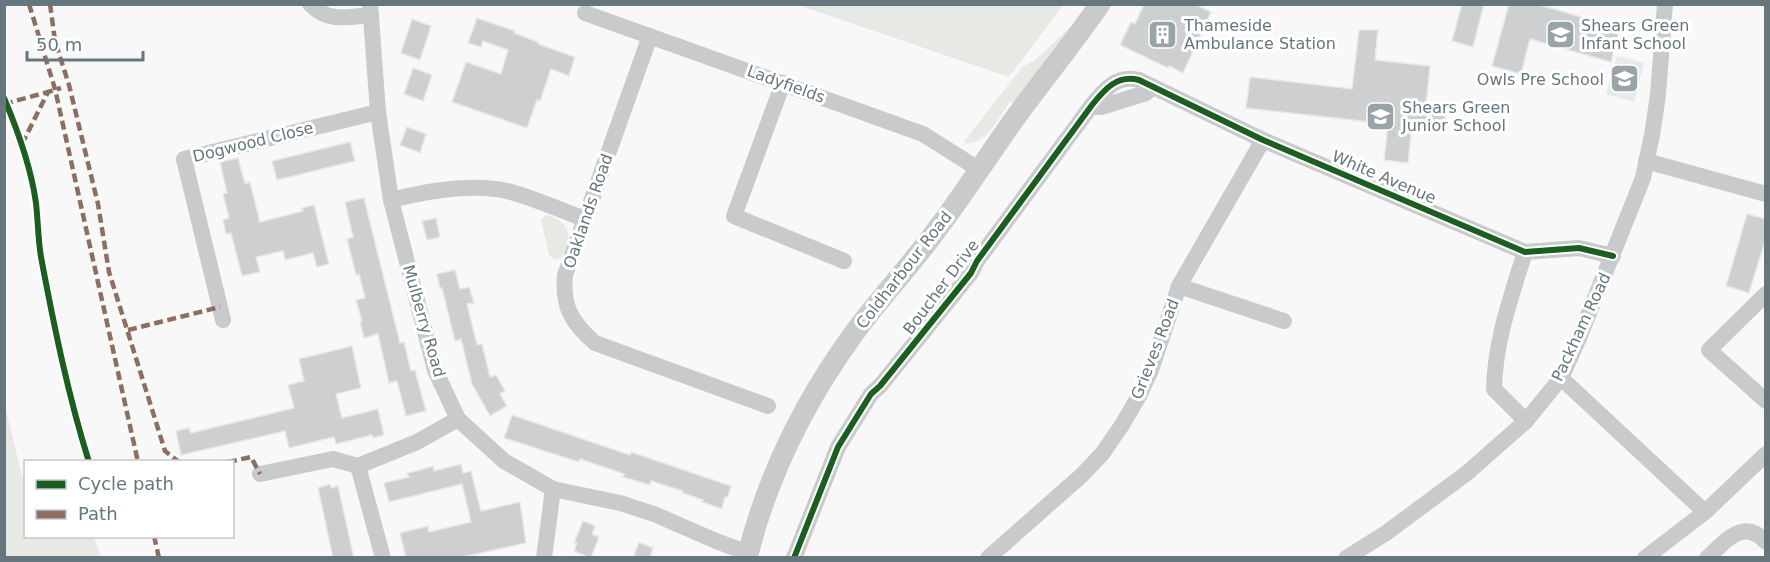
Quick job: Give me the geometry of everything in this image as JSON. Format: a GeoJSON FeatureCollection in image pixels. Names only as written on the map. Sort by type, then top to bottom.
{"type":"FeatureCollection","features":[{"type":"Feature","properties":{"kind":"street"},"geometry":{"type":"LineString","coordinates":[[310,4],[318,12],[335,18],[371,10]]}},
{"type":"Feature","properties":{"kind":"street","name":"Coldharbour Road"},"geometry":{"type":"LineString","coordinates":[[748,555],[773,478],[786,447],[817,388],[852,336],[926,245],[1019,113],[1100,4]]}},
{"type":"Feature","properties":{"kind":"street","name":"Packham Road"},"geometry":{"type":"LineString","coordinates":[[1346,558],[1386,533],[1467,473],[1526,421],[1561,378],[1613,256],[1643,178],[1659,88],[1665,4]]}},
{"type":"Feature","properties":{"kind":"street","name":"Mulberry Road"},"geometry":{"type":"LineString","coordinates":[[371,10],[378,112],[391,200],[435,370],[458,419],[504,461],[553,489],[620,503],[654,514],[748,555]]}},
{"type":"Feature","properties":{"kind":"street","name":"Ladyfields"},"geometry":{"type":"LineString","coordinates":[[585,14],[923,134],[980,170]]}},
{"type":"Feature","properties":{"kind":"street","name":"Oaklands Road"},"geometry":{"type":"LineString","coordinates":[[650,36],[565,276],[564,289],[571,318],[580,330],[595,343],[768,406]]}},
{"type":"Feature","properties":{"kind":"street"},"geometry":{"type":"LineString","coordinates":[[783,83],[734,216],[844,261]]}},
{"type":"Feature","properties":{"kind":"street","name":"Boucher Drive"},"geometry":{"type":"LineString","coordinates":[[794,558],[838,447],[871,394],[880,386],[971,273],[977,261],[1092,105],[1098,108],[1109,105],[1146,93],[1152,87]]}},
{"type":"Feature","properties":{"kind":"street","name":"White Avenue"},"geometry":{"type":"LineString","coordinates":[[1152,87],[1263,140],[1525,252],[1579,248],[1613,256]]}},
{"type":"Feature","properties":{"kind":"street","name":"Dogwood Close"},"geometry":{"type":"LineString","coordinates":[[223,320],[183,159],[378,112]]}},
{"type":"Feature","properties":{"kind":"street","name":"Grieves Road"},"geometry":{"type":"LineString","coordinates":[[988,558],[1082,475],[1111,442],[1147,380],[1179,286],[1263,140]]}},
{"type":"Feature","properties":{"kind":"street"},"geometry":{"type":"LineString","coordinates":[[1646,161],[1766,194]]}},
{"type":"Feature","properties":{"kind":"street"},"geometry":{"type":"LineString","coordinates":[[391,200],[453,189],[495,189],[510,192],[585,219]]}},
{"type":"Feature","properties":{"kind":"street"},"geometry":{"type":"LineString","coordinates":[[1525,252],[1503,320],[1494,366],[1494,390],[1526,421]]}},
{"type":"Feature","properties":{"kind":"street"},"geometry":{"type":"LineString","coordinates":[[1179,286],[1284,321]]}},
{"type":"Feature","properties":{"kind":"street"},"geometry":{"type":"LineString","coordinates":[[1765,295],[1709,350],[1766,401]]}},
{"type":"Feature","properties":{"kind":"street"},"geometry":{"type":"LineString","coordinates":[[1561,378],[1705,512]]}},
{"type":"Feature","properties":{"kind":"street"},"geometry":{"type":"LineString","coordinates":[[260,474],[333,459],[358,466],[417,442],[458,419]]}},
{"type":"Feature","properties":{"kind":"street"},"geometry":{"type":"LineString","coordinates":[[1645,558],[1705,512],[1766,454]]}},
{"type":"Feature","properties":{"kind":"street"},"geometry":{"type":"LineString","coordinates":[[358,466],[383,558]]}},
{"type":"Feature","properties":{"kind":"street"},"geometry":{"type":"LineString","coordinates":[[544,558],[553,489]]}},
{"type":"Feature","properties":{"kind":"street"},"geometry":{"type":"LineString","coordinates":[[1707,558],[1732,536],[1742,531],[1754,532],[1766,542]]}},
{"type":"Feature","properties":{"kind":"shaded area"},"geometry":{"type":"Polygon","coordinates":[[[798,5],[1063,5],[1009,77],[798,5]]]}},
{"type":"Feature","properties":{"kind":"shaded area"},"geometry":{"type":"Polygon","coordinates":[[[1072,26],[1014,103],[1010,102],[991,130],[972,143],[964,143],[1023,66],[1042,54],[1072,26]]]}},
{"type":"Feature","properties":{"kind":"shaded area","name":"Owls Pre School"},"geometry":{"type":"Polygon","coordinates":[[[1617,56],[1644,63],[1634,102],[1606,94],[1617,56]]]}},
{"type":"Feature","properties":{"kind":"shaded area"},"geometry":{"type":"Polygon","coordinates":[[[546,215],[561,221],[568,233],[567,247],[558,260],[549,255],[541,219],[546,215]]]}},
{"type":"Feature","properties":{"kind":"shaded area"},"geometry":{"type":"Polygon","coordinates":[[[5,406],[22,476],[24,476],[24,538],[94,538],[101,557],[5,557],[5,406]]]}},
{"type":"Feature","properties":{"kind":"building","name":"Thameside Ambulance Station"},"geometry":{"type":"Polygon","coordinates":[[[1144,4],[1195,4],[1211,12],[1183,73],[1120,45],[1131,22],[1135,24],[1144,4]]]}},
{"type":"Feature","properties":{"kind":"building"},"geometry":{"type":"Polygon","coordinates":[[[1462,4],[1484,4],[1473,47],[1452,41],[1462,4]]]}},
{"type":"Feature","properties":{"kind":"building","name":"Shears Green Infant School"},"geometry":{"type":"Polygon","coordinates":[[[1509,4],[1536,4],[1620,28],[1611,62],[1530,39],[1521,74],[1492,66],[1509,4]]]}},
{"type":"Feature","properties":{"kind":"building"},"geometry":{"type":"Polygon","coordinates":[[[477,18],[515,31],[514,33],[538,42],[538,44],[575,57],[569,76],[551,69],[540,101],[537,100],[527,128],[452,102],[466,62],[501,74],[508,50],[483,41],[481,47],[468,43],[477,18]]]}},
{"type":"Feature","properties":{"kind":"building"},"geometry":{"type":"Polygon","coordinates":[[[412,19],[431,26],[420,60],[401,53],[412,19]]]}},
{"type":"Feature","properties":{"kind":"building","name":"Shears Green Junior School"},"geometry":{"type":"Polygon","coordinates":[[[1359,30],[1378,30],[1375,60],[1430,66],[1426,105],[1446,107],[1444,128],[1412,124],[1408,163],[1384,160],[1388,124],[1246,108],[1250,77],[1352,89],[1359,30]]]}},
{"type":"Feature","properties":{"kind":"building"},"geometry":{"type":"Polygon","coordinates":[[[413,68],[432,75],[423,101],[404,94],[413,68]]]}},
{"type":"Feature","properties":{"kind":"building"},"geometry":{"type":"Polygon","coordinates":[[[407,127],[426,134],[420,153],[400,145],[407,127]]]}},
{"type":"Feature","properties":{"kind":"building"},"geometry":{"type":"Polygon","coordinates":[[[350,142],[355,161],[277,180],[272,161],[350,142]]]}},
{"type":"Feature","properties":{"kind":"building"},"geometry":{"type":"Polygon","coordinates":[[[238,158],[245,184],[250,182],[260,222],[303,211],[302,208],[314,205],[329,264],[317,267],[313,253],[285,260],[283,251],[256,257],[260,272],[242,276],[231,233],[226,234],[223,220],[229,218],[223,194],[227,193],[220,162],[238,158]]]}},
{"type":"Feature","properties":{"kind":"building"},"geometry":{"type":"Polygon","coordinates":[[[364,198],[400,343],[404,342],[411,371],[415,370],[426,411],[406,416],[397,381],[389,383],[378,334],[364,338],[360,322],[362,321],[356,300],[365,298],[359,274],[356,275],[347,239],[353,237],[345,202],[364,198]]]}},
{"type":"Feature","properties":{"kind":"building"},"geometry":{"type":"Polygon","coordinates":[[[1747,214],[1766,219],[1766,238],[1749,293],[1726,286],[1747,214]]]}},
{"type":"Feature","properties":{"kind":"building"},"geometry":{"type":"Polygon","coordinates":[[[436,218],[440,237],[427,240],[422,221],[436,218]]]}},
{"type":"Feature","properties":{"kind":"building"},"geometry":{"type":"Polygon","coordinates":[[[455,270],[460,289],[469,287],[474,303],[467,304],[477,345],[482,344],[490,377],[496,375],[505,391],[500,394],[507,406],[490,416],[472,384],[461,339],[455,341],[442,288],[440,289],[437,274],[455,270]]]}},
{"type":"Feature","properties":{"kind":"building"},"geometry":{"type":"Polygon","coordinates":[[[352,346],[361,388],[336,394],[342,418],[378,409],[384,435],[373,438],[372,435],[336,444],[334,437],[289,448],[285,431],[181,455],[176,431],[189,428],[191,433],[294,408],[288,385],[304,381],[299,359],[352,346]]]}},
{"type":"Feature","properties":{"kind":"building"},"geometry":{"type":"Polygon","coordinates":[[[512,415],[731,486],[728,497],[725,497],[722,509],[702,502],[703,500],[683,493],[683,491],[651,481],[650,485],[623,477],[624,474],[580,459],[579,462],[504,438],[512,415]]]}},
{"type":"Feature","properties":{"kind":"building"},"geometry":{"type":"Polygon","coordinates":[[[461,464],[463,473],[471,471],[481,511],[520,502],[526,543],[458,558],[406,558],[400,533],[428,526],[429,532],[471,522],[462,484],[389,502],[384,483],[409,477],[407,473],[433,466],[434,471],[461,464]]]}},
{"type":"Feature","properties":{"kind":"building"},"geometry":{"type":"Polygon","coordinates":[[[330,484],[331,488],[338,486],[354,558],[333,558],[318,488],[330,484]]]}},
{"type":"Feature","properties":{"kind":"building"},"geometry":{"type":"Polygon","coordinates":[[[583,521],[595,526],[592,534],[599,537],[591,558],[574,551],[577,543],[574,543],[583,521]]]}},
{"type":"Feature","properties":{"kind":"building"},"geometry":{"type":"Polygon","coordinates":[[[639,542],[653,548],[650,558],[633,558],[639,542]]]}},
{"type":"Feature","properties":{"kind":"marked path"},"geometry":{"type":"LineString","coordinates":[[29,4],[55,89],[138,460]]}},
{"type":"Feature","properties":{"kind":"marked path"},"geometry":{"type":"LineString","coordinates":[[50,4],[55,41],[69,85],[98,204],[109,272],[165,451],[176,460]]}},
{"type":"Feature","properties":{"kind":"marked path"},"geometry":{"type":"LineString","coordinates":[[22,144],[48,92],[61,88]]}},
{"type":"Feature","properties":{"kind":"marked path"},"geometry":{"type":"LineString","coordinates":[[4,104],[48,92]]}},
{"type":"Feature","properties":{"kind":"marked path"},"geometry":{"type":"LineString","coordinates":[[128,330],[220,307]]}},
{"type":"Feature","properties":{"kind":"marked path"},"geometry":{"type":"LineString","coordinates":[[234,461],[251,457],[260,474]]}},
{"type":"Feature","properties":{"kind":"marked path"},"geometry":{"type":"LineString","coordinates":[[154,538],[159,558]]}},
{"type":"Feature","properties":{"kind":"cycle path"},"geometry":{"type":"LineString","coordinates":[[794,558],[838,447],[871,394],[880,386],[971,273],[977,261],[1092,105],[1106,89],[1118,81],[1139,80],[1263,140],[1525,252],[1579,248],[1613,256]]}},
{"type":"Feature","properties":{"kind":"cycle path"},"geometry":{"type":"LineString","coordinates":[[4,98],[31,176],[41,257],[51,309],[68,386],[88,460]]}},
{"type":"Feature","properties":{"kind":"place","name":"Thameside Ambulance Station"},"geometry":{"type":"Point","coordinates":[1163,34]}},
{"type":"Feature","properties":{"kind":"place","name":"Shears Green Infant School"},"geometry":{"type":"Point","coordinates":[1560,34]}},
{"type":"Feature","properties":{"kind":"place","name":"Owls Pre School"},"geometry":{"type":"Point","coordinates":[1625,79]}},
{"type":"Feature","properties":{"kind":"place","name":"Shears Green Junior School"},"geometry":{"type":"Point","coordinates":[1381,116]}}]}
